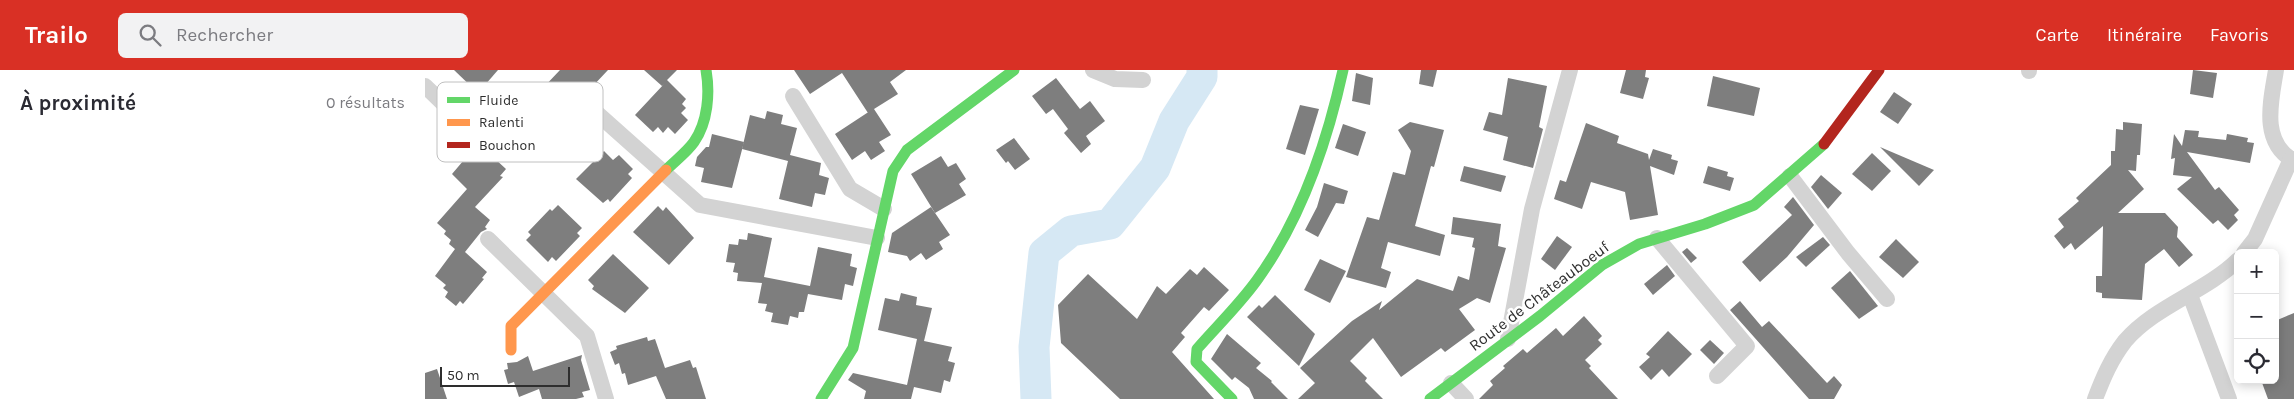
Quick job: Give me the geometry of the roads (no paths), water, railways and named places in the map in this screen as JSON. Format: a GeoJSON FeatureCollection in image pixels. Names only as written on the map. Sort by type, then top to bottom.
{"type":"FeatureCollection","features":[{"type":"Feature","properties":{"kind":"street"},"geometry":{"type":"LineString","coordinates":[[511,350],[511,326],[693,142],[706,118],[710,88],[706,70]]}},
{"type":"Feature","properties":{"kind":"street"},"geometry":{"type":"LineString","coordinates":[[821,399],[834,382],[853,348],[893,171],[907,150],[1014,70]]}},
{"type":"Feature","properties":{"kind":"street"},"geometry":{"type":"LineString","coordinates":[[1093,70],[1115,79],[1143,80]]}},
{"type":"Feature","properties":{"kind":"street"},"geometry":{"type":"LineString","coordinates":[[1232,399],[1196,362],[1197,349],[1263,272],[1292,218],[1323,141],[1343,70]]}},
{"type":"Feature","properties":{"kind":"street"},"geometry":{"type":"LineString","coordinates":[[1507,339],[1532,209],[1570,70]]}},
{"type":"Feature","properties":{"kind":"street","name":"Route de Châteauboeuf"},"geometry":{"type":"LineString","coordinates":[[1430,399],[1507,339],[1540,316],[1601,265],[1639,244],[1705,224],[1754,205],[1790,176],[1831,138],[1879,70]]}},
{"type":"Feature","properties":{"kind":"street"},"geometry":{"type":"LineString","coordinates":[[2246,249],[2255,239],[2293,160],[2277,146],[2270,125],[2277,70]]}},
{"type":"Feature","properties":{"kind":"street"},"geometry":{"type":"LineString","coordinates":[[425,86],[437,98]]}},
{"type":"Feature","properties":{"kind":"street"},"geometry":{"type":"LineString","coordinates":[[793,96],[850,189],[884,209]]}},
{"type":"Feature","properties":{"kind":"street"},"geometry":{"type":"LineString","coordinates":[[603,118],[662,173],[700,205],[877,238]]}},
{"type":"Feature","properties":{"kind":"street"},"geometry":{"type":"LineString","coordinates":[[1790,176],[1848,253],[1887,298]]}},
{"type":"Feature","properties":{"kind":"street"},"geometry":{"type":"LineString","coordinates":[[1657,238],[1747,346],[1717,376]]}},
{"type":"Feature","properties":{"kind":"street"},"geometry":{"type":"LineString","coordinates":[[488,239],[587,336],[606,399]]}},
{"type":"Feature","properties":{"kind":"street"},"geometry":{"type":"LineString","coordinates":[[2095,399],[2113,359],[2127,340],[2149,320],[2190,295],[2234,263]]}},
{"type":"Feature","properties":{"kind":"street"},"geometry":{"type":"LineString","coordinates":[[2190,295],[2229,399]]}},
{"type":"Feature","properties":{"kind":"street"},"geometry":{"type":"LineString","coordinates":[[1451,383],[1466,399]]}},
{"type":"Feature","properties":{"kind":"waterway"},"geometry":{"type":"LineString","coordinates":[[1036,399],[1034,347],[1044,253],[1071,231],[1110,224],[1155,168],[1174,121],[1202,77],[1202,70]]}}]}
